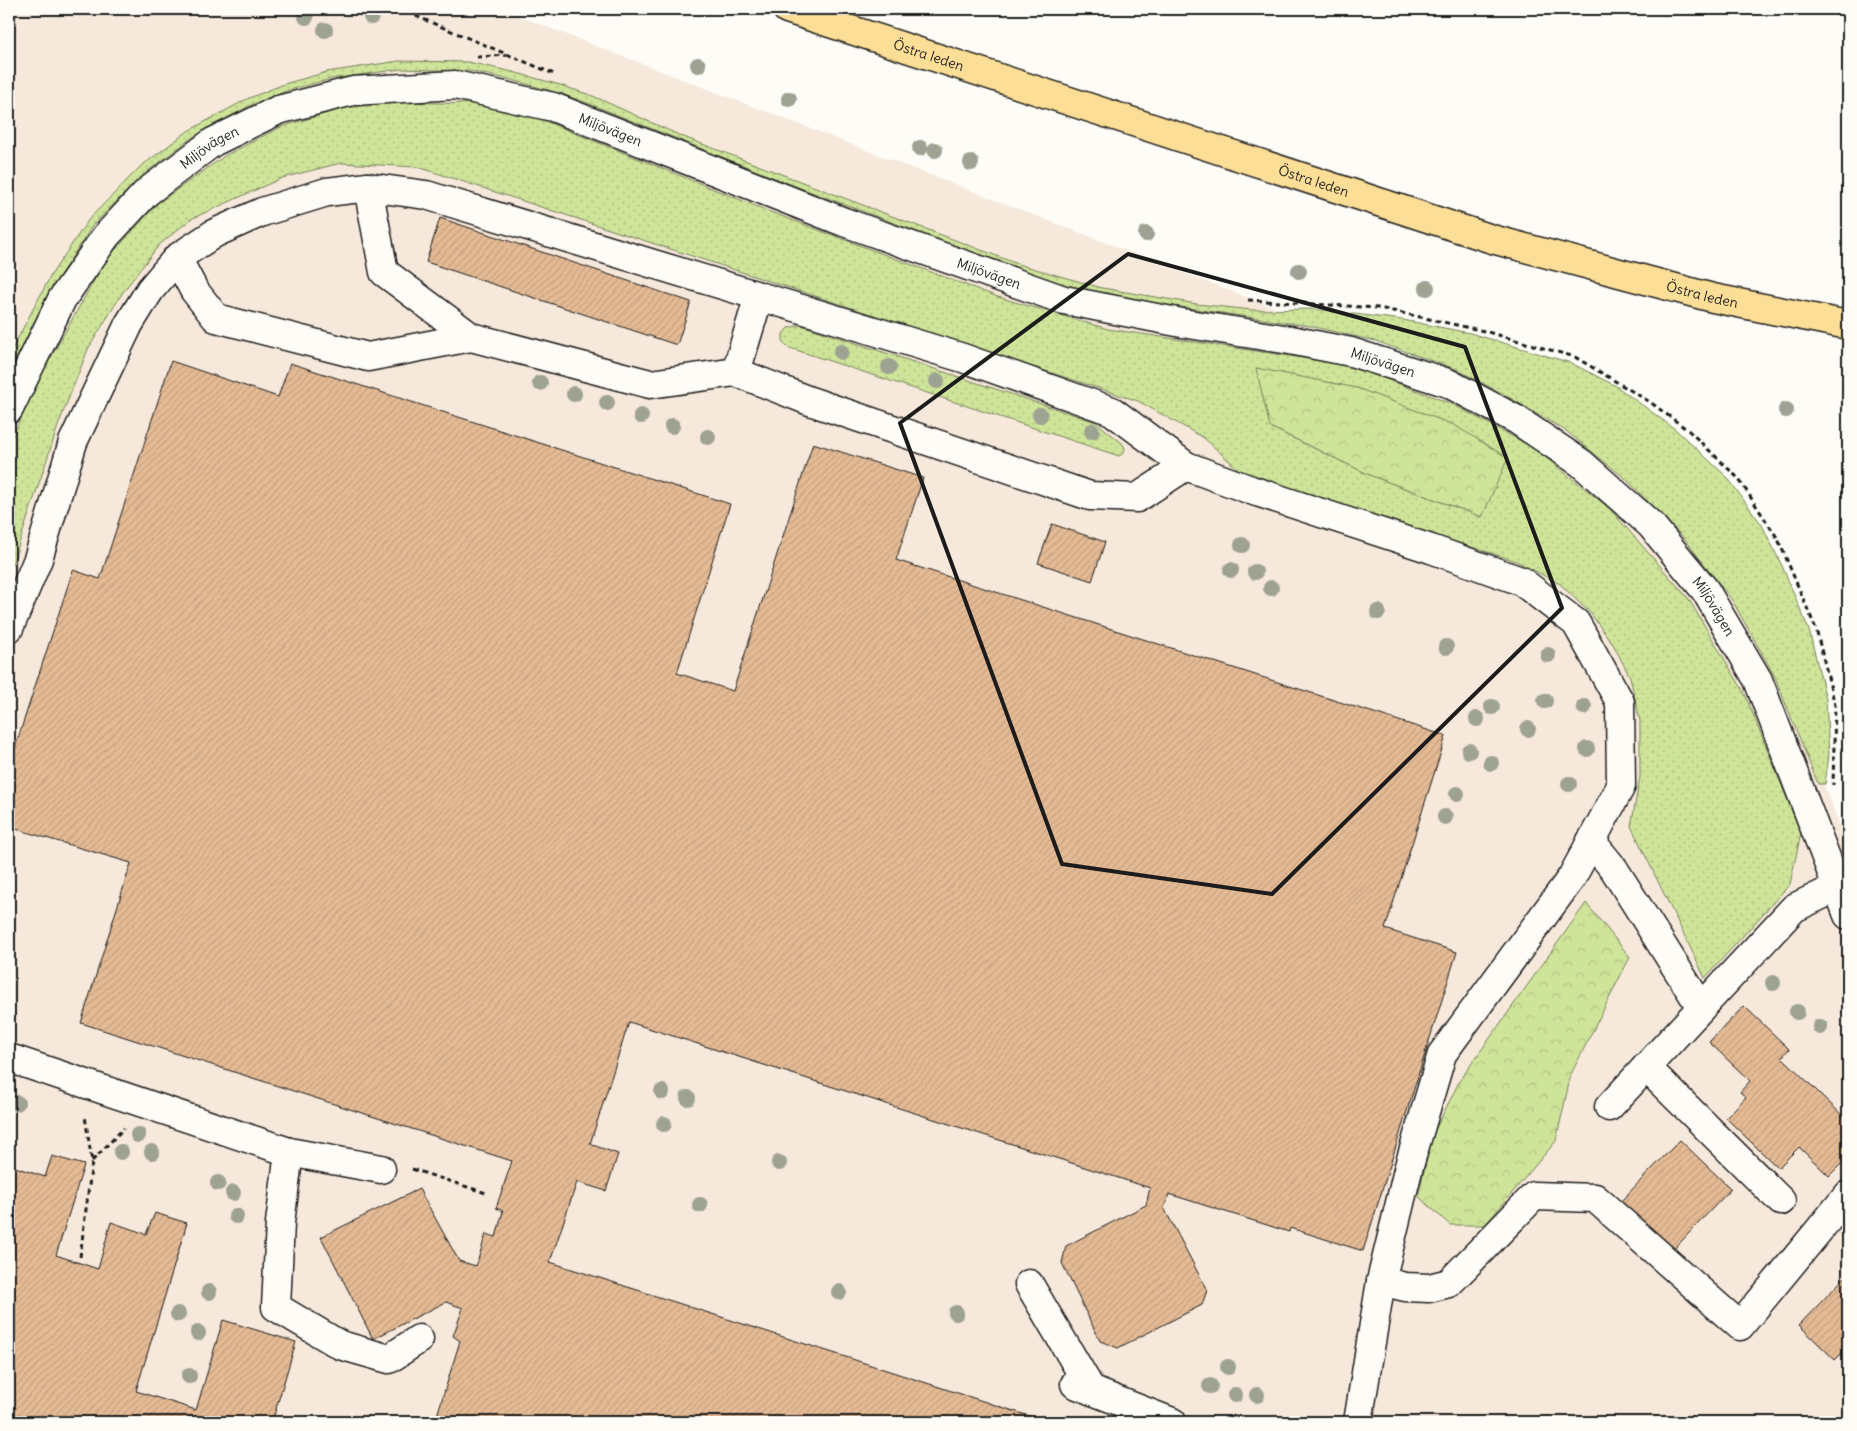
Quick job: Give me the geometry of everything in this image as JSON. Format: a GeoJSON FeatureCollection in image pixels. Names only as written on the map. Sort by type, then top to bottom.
{"type":"FeatureCollection","features":[{"type":"Feature","properties":{"kind":"highway","name":"Östra leden"},"geometry":{"type":"LineString","coordinates":[[787,9],[1492,239],[1713,298],[1848,325]]}},
{"type":"Feature","properties":{"kind":"street","name":"Miljövägen"},"geometry":{"type":"LineString","coordinates":[[9,409],[62,299],[106,236],[147,192],[213,142],[278,110],[353,91],[455,85],[553,107],[844,222],[1064,300],[1182,323],[1290,340],[1351,352],[1448,383],[1517,420],[1581,462],[1651,525],[1705,590],[1758,680],[1848,915]]}},
{"type":"Feature","properties":{"kind":"street"},"geometry":{"type":"LineString","coordinates":[[368,187],[384,272],[471,337],[650,384],[736,372],[807,400],[1090,496],[1137,498],[1186,466]]}},
{"type":"Feature","properties":{"kind":"street"},"geometry":{"type":"LineString","coordinates":[[9,628],[38,559],[73,442],[129,324],[150,290],[177,258],[215,233],[262,212],[327,192],[368,187],[426,195],[963,358],[1112,411],[1186,466],[1251,490],[1431,549],[1521,581],[1576,623],[1620,702],[1621,786],[1572,878],[1442,1054],[1409,1166],[1381,1281],[1358,1422]]}},
{"type":"Feature","properties":{"kind":"street"},"geometry":{"type":"LineString","coordinates":[[177,258],[194,290],[216,318],[368,357],[471,337]]}},
{"type":"Feature","properties":{"kind":"street"},"geometry":{"type":"LineString","coordinates":[[736,372],[759,296]]}},
{"type":"Feature","properties":{"kind":"street"},"geometry":{"type":"LineString","coordinates":[[1591,841],[1614,869],[1701,1007]]}},
{"type":"Feature","properties":{"kind":"street"},"geometry":{"type":"LineString","coordinates":[[1609,1107],[1794,908],[1838,887]]}},
{"type":"Feature","properties":{"kind":"street"},"geometry":{"type":"LineString","coordinates":[[9,1058],[289,1152],[381,1169]]}},
{"type":"Feature","properties":{"kind":"street"},"geometry":{"type":"LineString","coordinates":[[1646,1067],[1781,1202]]}},
{"type":"Feature","properties":{"kind":"street"},"geometry":{"type":"LineString","coordinates":[[289,1152],[280,1222],[276,1307],[340,1345],[389,1358],[419,1339]]}},
{"type":"Feature","properties":{"kind":"street"},"geometry":{"type":"LineString","coordinates":[[1381,1281],[1405,1287],[1429,1288],[1449,1283],[1534,1196],[1595,1198],[1740,1326],[1848,1195]]}},
{"type":"Feature","properties":{"kind":"street"},"geometry":{"type":"LineString","coordinates":[[1029,1284],[1092,1390]]}},
{"type":"Feature","properties":{"kind":"street"},"geometry":{"type":"LineString","coordinates":[[1066,1380],[1172,1422]]}},
{"type":"Feature","properties":{"kind":"path"},"geometry":{"type":"LineString","coordinates":[[398,9],[509,55]]}},
{"type":"Feature","properties":{"kind":"path"},"geometry":{"type":"LineString","coordinates":[[80,1257],[92,1162],[81,1083]]}},
{"type":"Feature","properties":{"kind":"path"},"geometry":{"type":"LineString","coordinates":[[92,1162],[146,1104]]}},
{"type":"Feature","properties":{"kind":"path"},"geometry":{"type":"LineString","coordinates":[[381,1169],[407,1168],[486,1194]]}},
{"type":"Feature","properties":{"kind":"highlighted area"},"geometry":{"type":"Polygon","coordinates":[[[1128,254],[1465,347],[1562,608],[1272,894],[1062,864],[900,423],[1128,254]]]}},
{"type":"Feature","properties":{"kind":"shaded area"},"geometry":{"type":"Polygon","coordinates":[[[9,9],[500,9],[1700,472],[1848,846],[1848,1422],[9,1422],[9,9]]]}},
{"type":"Feature","properties":{"kind":"green space"},"geometry":{"type":"Polygon","coordinates":[[[399,61],[468,62],[560,85],[593,96],[681,136],[1018,264],[1102,288],[1197,304],[1252,310],[1314,309],[1403,320],[1470,333],[1571,363],[1616,386],[1675,429],[1727,477],[1762,525],[1783,568],[1809,630],[1826,699],[1829,755],[1825,784],[1818,784],[1774,675],[1732,600],[1683,537],[1626,479],[1566,431],[1505,395],[1456,369],[1375,341],[1310,326],[1099,295],[1022,271],[782,181],[590,104],[512,80],[469,71],[401,69],[331,79],[289,90],[249,106],[193,137],[144,174],[93,225],[49,292],[9,373],[9,355],[51,275],[89,219],[140,167],[188,131],[247,99],[284,84],[327,72],[399,61]]]}},
{"type":"Feature","properties":{"kind":"green space"},"geometry":{"type":"Polygon","coordinates":[[[401,102],[476,104],[530,115],[768,211],[998,297],[1108,329],[1350,365],[1452,404],[1534,448],[1609,508],[1688,598],[1744,692],[1801,833],[1790,884],[1705,978],[1631,826],[1640,777],[1640,721],[1630,677],[1614,646],[1591,614],[1560,584],[1516,561],[1320,499],[1239,470],[1204,438],[1138,401],[418,167],[341,163],[282,178],[191,219],[159,245],[123,292],[88,349],[59,423],[9,574],[9,444],[38,380],[105,261],[158,203],[226,155],[281,127],[344,108],[401,102]],[[1270,427],[1372,476],[1482,517],[1270,427]]]}},
{"type":"Feature","properties":{"kind":"green space"},"geometry":{"type":"Polygon","coordinates":[[[801,325],[1096,422],[1122,443],[1125,448],[1124,453],[1119,456],[787,347],[783,342],[783,334],[788,328],[801,325]]]}},
{"type":"Feature","properties":{"kind":"green space"},"geometry":{"type":"Polygon","coordinates":[[[1256,368],[1357,388],[1454,425],[1508,458],[1482,517],[1372,476],[1270,427],[1256,368]]]}},
{"type":"Feature","properties":{"kind":"green space"},"geometry":{"type":"Polygon","coordinates":[[[1586,903],[1630,957],[1571,1074],[1556,1141],[1485,1225],[1450,1225],[1418,1196],[1433,1134],[1460,1080],[1586,903]]]}},
{"type":"Feature","properties":{"kind":"building"},"geometry":{"type":"Polygon","coordinates":[[[440,218],[691,302],[677,345],[426,262],[440,218]]]}},
{"type":"Feature","properties":{"kind":"building"},"geometry":{"type":"Polygon","coordinates":[[[171,361],[278,397],[290,363],[730,504],[677,673],[733,691],[813,443],[923,478],[896,560],[1446,736],[1385,929],[1457,952],[1363,1251],[1290,1228],[1289,1232],[1169,1194],[1164,1208],[1207,1290],[1202,1305],[1118,1348],[1100,1341],[1062,1263],[1066,1246],[1146,1205],[1150,1188],[629,1022],[590,1144],[618,1154],[606,1191],[577,1182],[550,1262],[1048,1422],[435,1422],[460,1341],[453,1336],[463,1308],[446,1302],[373,1339],[321,1237],[419,1189],[459,1261],[476,1266],[486,1234],[496,1237],[503,1211],[496,1208],[512,1161],[81,1023],[131,863],[9,827],[9,766],[73,570],[100,579],[171,361]]]}},
{"type":"Feature","properties":{"kind":"building"},"geometry":{"type":"Polygon","coordinates":[[[1052,524],[1105,542],[1092,581],[1038,563],[1052,524]]]}},
{"type":"Feature","properties":{"kind":"building"},"geometry":{"type":"Polygon","coordinates":[[[1744,1006],[1789,1049],[1782,1057],[1848,1121],[1848,1157],[1829,1176],[1799,1147],[1778,1168],[1726,1118],[1746,1097],[1740,1092],[1750,1081],[1709,1042],[1744,1006]]]}},
{"type":"Feature","properties":{"kind":"building"},"geometry":{"type":"Polygon","coordinates":[[[1680,1140],[1731,1189],[1673,1250],[1621,1201],[1680,1140]]]}},
{"type":"Feature","properties":{"kind":"building"},"geometry":{"type":"Polygon","coordinates":[[[52,1156],[84,1165],[56,1255],[98,1269],[111,1222],[146,1234],[155,1213],[187,1223],[136,1391],[196,1410],[223,1320],[296,1342],[272,1422],[9,1422],[9,1165],[45,1177],[52,1156]]]}},
{"type":"Feature","properties":{"kind":"building"},"geometry":{"type":"Polygon","coordinates":[[[1848,1274],[1848,1347],[1835,1360],[1799,1325],[1848,1274]]]}}]}
